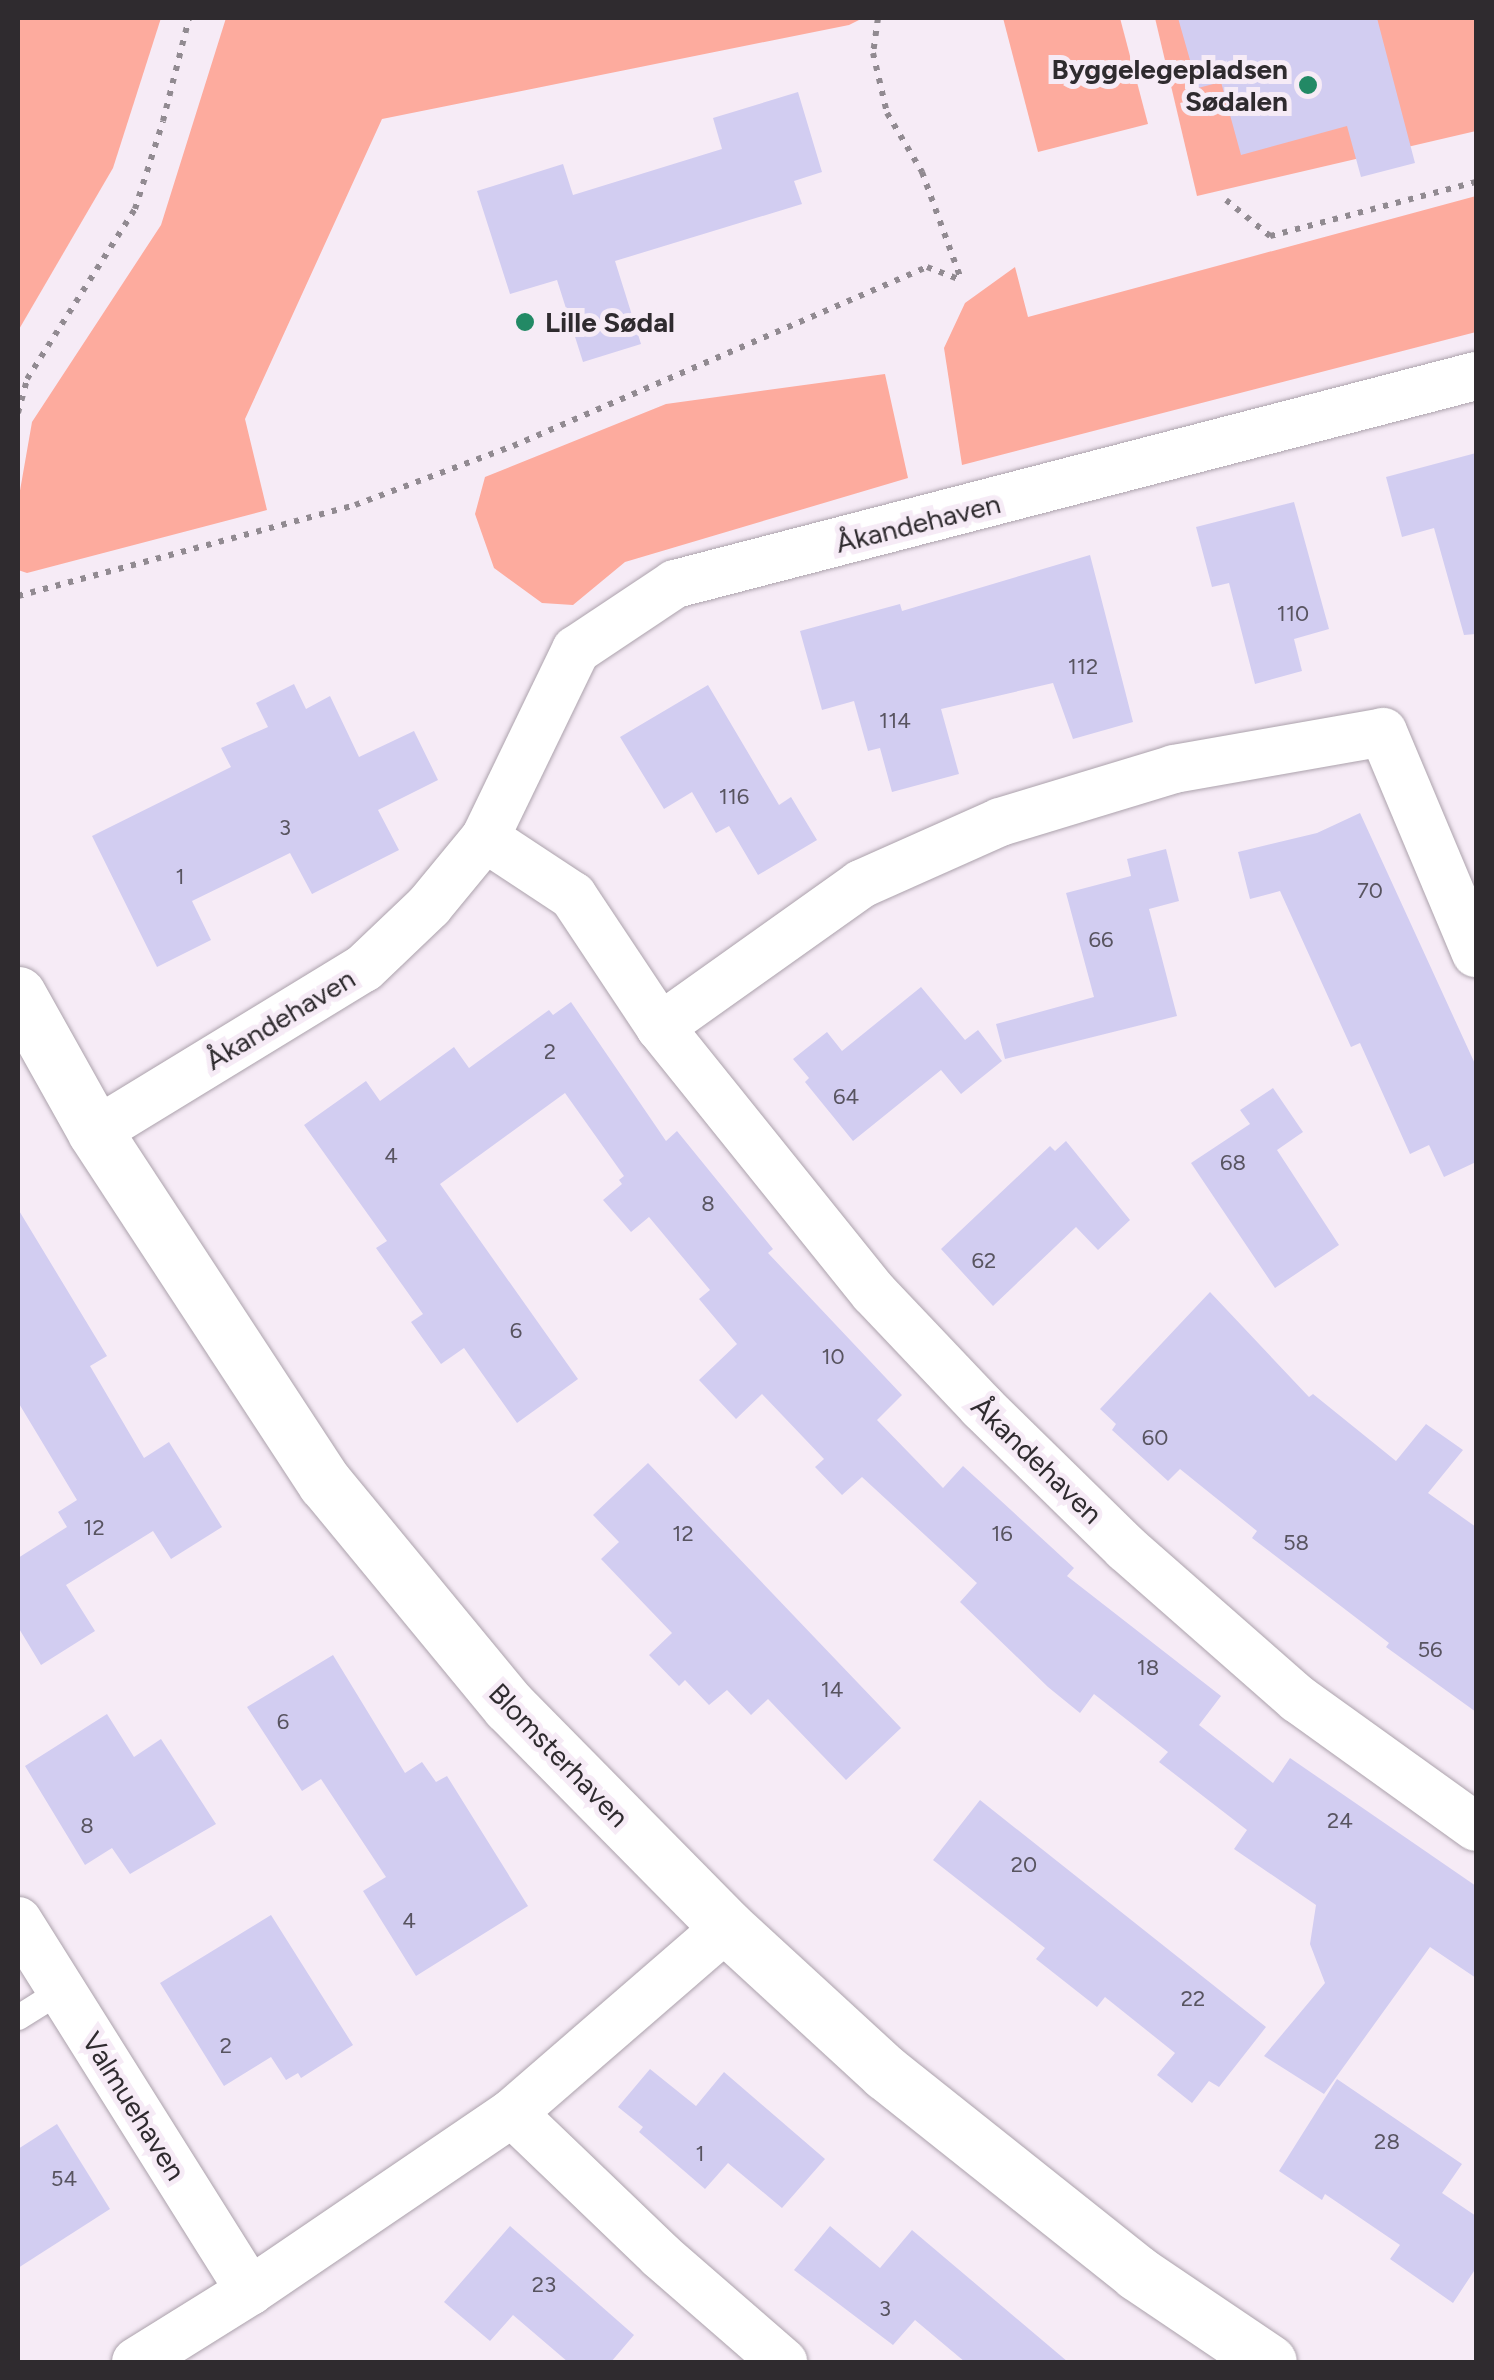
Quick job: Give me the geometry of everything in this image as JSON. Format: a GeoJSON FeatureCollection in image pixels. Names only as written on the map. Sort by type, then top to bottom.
{"type":"FeatureCollection","features":[{"type":"Feature","properties":{"kind":"street","name":"Åkandehaven"},"geometry":{"type":"LineString","coordinates":[[94,1132],[364,968],[429,906],[485,838],[576,650],[675,584],[1476,376]]}},
{"type":"Feature","properties":{"kind":"street"},"geometry":{"type":"LineString","coordinates":[[660,1028],[861,884],[1000,822],[1174,768],[1383,732],[1476,953]]}},
{"type":"Feature","properties":{"kind":"street","name":"Åkandehaven"},"geometry":{"type":"LineString","coordinates":[[485,838],[573,896],[660,1028],[874,1293],[982,1407],[1126,1548],[1298,1700],[1476,1827]]}},
{"type":"Feature","properties":{"kind":"street","name":"Blomsterhaven"},"geometry":{"type":"LineString","coordinates":[[18,994],[94,1132],[325,1483],[509,1706],[727,1927],[886,2073],[1137,2273],[1270,2362]]}},
{"type":"Feature","properties":{"kind":"street","name":"Valmuehaven"},"geometry":{"type":"LineString","coordinates":[[18,1921],[250,2291]]}},
{"type":"Feature","properties":{"kind":"street"},"geometry":{"type":"LineString","coordinates":[[136,2362],[250,2291],[512,2113],[727,1927]]}},
{"type":"Feature","properties":{"kind":"street"},"geometry":{"type":"LineString","coordinates":[[512,2113],[661,2256],[784,2362]]}},
{"type":"Feature","properties":{"kind":"lane"},"geometry":{"type":"LineString","coordinates":[[18,2017],[61,1990]]}},
{"type":"Feature","properties":{"kind":"path"},"geometry":{"type":"LineString","coordinates":[[18,413],[27,380],[134,209],[163,121],[189,18]]}},
{"type":"Feature","properties":{"kind":"path"},"geometry":{"type":"LineString","coordinates":[[18,596],[356,505],[513,446],[926,267],[961,280],[922,172],[888,113],[873,53],[878,18]]}},
{"type":"Feature","properties":{"kind":"path"},"geometry":{"type":"LineString","coordinates":[[1226,200],[1270,236],[1476,182]]}},
{"type":"Feature","properties":{"kind":"shaded area"},"geometry":{"type":"Polygon","coordinates":[[[18,18],[161,18],[113,168],[18,331],[18,18]]]}},
{"type":"Feature","properties":{"kind":"shaded area"},"geometry":{"type":"Polygon","coordinates":[[[226,18],[863,18],[849,25],[382,119],[245,419],[267,510],[27,573],[18,570],[18,502],[32,422],[161,225],[226,18]]]}},
{"type":"Feature","properties":{"kind":"shaded area"},"geometry":{"type":"Polygon","coordinates":[[[1003,18],[1120,18],[1148,124],[1038,152],[1003,18]]]}},
{"type":"Feature","properties":{"kind":"shaded area"},"geometry":{"type":"Polygon","coordinates":[[[1155,18],[1476,18],[1476,131],[1197,196],[1155,18]]]}},
{"type":"Feature","properties":{"kind":"shaded area"},"geometry":{"type":"Polygon","coordinates":[[[1476,196],[1476,332],[962,465],[944,348],[965,303],[1015,267],[1028,317],[1476,196]]]}},
{"type":"Feature","properties":{"kind":"shaded area"},"geometry":{"type":"Polygon","coordinates":[[[885,374],[908,478],[625,562],[573,605],[542,603],[494,568],[475,514],[485,477],[666,404],[885,374]]]}},
{"type":"Feature","properties":{"kind":"building","name":"Byggelegepladsen Sødalen"},"geometry":{"type":"Polygon","coordinates":[[[1178,18],[1377,18],[1415,163],[1361,177],[1347,126],[1241,155],[1221,82],[1198,88],[1178,18]]]}},
{"type":"Feature","properties":{"kind":"building"},"geometry":{"type":"Polygon","coordinates":[[[798,92],[822,172],[794,181],[802,204],[615,261],[641,344],[583,362],[557,280],[510,294],[477,191],[563,164],[573,195],[722,149],[713,118],[798,92]]]}},
{"type":"Feature","properties":{"kind":"building"},"geometry":{"type":"Polygon","coordinates":[[[1476,453],[1476,634],[1464,635],[1434,528],[1402,537],[1386,477],[1476,453]]]}},
{"type":"Feature","properties":{"kind":"building"},"geometry":{"type":"Polygon","coordinates":[[[1294,502],[1329,629],[1294,639],[1302,671],[1255,684],[1229,583],[1212,587],[1196,527],[1294,502]]]}},
{"type":"Feature","properties":{"kind":"building"},"geometry":{"type":"Polygon","coordinates":[[[1090,555],[1133,722],[1073,739],[1053,683],[941,709],[959,774],[892,792],[880,748],[868,751],[854,701],[822,710],[800,631],[900,604],[902,611],[1090,555]]]}},
{"type":"Feature","properties":{"kind":"building"},"geometry":{"type":"Polygon","coordinates":[[[294,684],[306,709],[330,696],[359,757],[414,731],[438,780],[378,810],[399,850],[312,894],[290,853],[192,901],[211,940],[157,967],[92,836],[231,767],[221,748],[268,727],[256,703],[294,684]]]}},
{"type":"Feature","properties":{"kind":"building"},"geometry":{"type":"Polygon","coordinates":[[[708,685],[779,805],[791,797],[817,840],[758,875],[729,826],[716,833],[692,792],[664,809],[620,737],[708,685]]]}},
{"type":"Feature","properties":{"kind":"building"},"geometry":{"type":"Polygon","coordinates":[[[1360,813],[1476,1066],[1476,1162],[1444,1177],[1429,1145],[1410,1154],[1360,1043],[1351,1047],[1280,891],[1250,899],[1238,852],[1317,833],[1360,813]]]}},
{"type":"Feature","properties":{"kind":"building"},"geometry":{"type":"Polygon","coordinates":[[[1166,849],[1179,901],[1149,909],[1177,1016],[1005,1059],[996,1024],[1094,997],[1066,893],[1131,876],[1127,859],[1166,849]]]}},
{"type":"Feature","properties":{"kind":"building"},"geometry":{"type":"Polygon","coordinates":[[[921,987],[965,1040],[978,1030],[1002,1061],[961,1094],[941,1070],[853,1141],[805,1082],[809,1078],[793,1059],[827,1032],[842,1051],[921,987]]]}},
{"type":"Feature","properties":{"kind":"building"},"geometry":{"type":"Polygon","coordinates":[[[571,1002],[666,1141],[677,1131],[773,1249],[768,1253],[902,1395],[877,1420],[943,1488],[963,1466],[1074,1568],[1067,1576],[1221,1696],[1199,1725],[1273,1783],[1290,1758],[1476,1886],[1476,1978],[1430,1947],[1324,2094],[1264,2056],[1325,1983],[1310,1944],[1316,1905],[1234,1849],[1247,1830],[1159,1762],[1168,1752],[1094,1694],[1080,1713],[1048,1687],[960,1602],[977,1583],[862,1477],[842,1495],[815,1467],[824,1459],[762,1394],[736,1419],[699,1380],[737,1344],[699,1299],[710,1290],[649,1217],[631,1232],[603,1200],[622,1184],[619,1180],[624,1176],[565,1093],[440,1184],[578,1379],[517,1423],[464,1348],[441,1364],[411,1322],[423,1314],[376,1248],[387,1241],[304,1125],[366,1081],[380,1101],[454,1047],[469,1068],[549,1010],[553,1015],[571,1002]]]}},
{"type":"Feature","properties":{"kind":"building"},"geometry":{"type":"Polygon","coordinates":[[[1273,1088],[1303,1132],[1277,1150],[1339,1245],[1275,1288],[1191,1163],[1250,1124],[1240,1110],[1273,1088]]]}},
{"type":"Feature","properties":{"kind":"building"},"geometry":{"type":"Polygon","coordinates":[[[1066,1141],[1130,1220],[1098,1250],[1076,1227],[993,1306],[941,1249],[1050,1146],[1055,1151],[1066,1141]]]}},
{"type":"Feature","properties":{"kind":"building"},"geometry":{"type":"Polygon","coordinates":[[[18,1209],[107,1356],[90,1366],[144,1458],[169,1442],[222,1527],[171,1559],[153,1531],[66,1585],[95,1631],[41,1665],[18,1627],[18,1558],[67,1527],[58,1512],[77,1500],[18,1402],[18,1209]]]}},
{"type":"Feature","properties":{"kind":"building"},"geometry":{"type":"Polygon","coordinates":[[[1210,1292],[1309,1397],[1313,1394],[1396,1461],[1426,1424],[1463,1450],[1428,1493],[1476,1527],[1476,1712],[1386,1647],[1389,1643],[1252,1538],[1257,1531],[1180,1469],[1168,1481],[1112,1430],[1116,1424],[1100,1409],[1210,1292]]]}},
{"type":"Feature","properties":{"kind":"building"},"geometry":{"type":"Polygon","coordinates":[[[648,1463],[901,1728],[846,1780],[768,1699],[751,1715],[727,1690],[709,1705],[685,1680],[679,1686],[649,1655],[672,1633],[601,1559],[619,1542],[593,1515],[648,1463]]]}},
{"type":"Feature","properties":{"kind":"building"},"geometry":{"type":"Polygon","coordinates":[[[333,1655],[405,1773],[422,1762],[436,1782],[447,1776],[528,1906],[416,1976],[363,1891],[386,1877],[321,1779],[302,1791],[247,1707],[333,1655]]]}},
{"type":"Feature","properties":{"kind":"building"},"geometry":{"type":"Polygon","coordinates":[[[107,1714],[134,1757],[161,1739],[216,1824],[130,1874],[112,1848],[85,1865],[25,1766],[107,1714]]]}},
{"type":"Feature","properties":{"kind":"building"},"geometry":{"type":"Polygon","coordinates":[[[980,1800],[1266,2027],[1219,2087],[1209,2081],[1192,2103],[1157,2075],[1175,2053],[1105,1997],[1097,2007],[1036,1959],[1045,1948],[933,1860],[980,1800]]]}},
{"type":"Feature","properties":{"kind":"building"},"geometry":{"type":"Polygon","coordinates":[[[271,1915],[353,2045],[301,2078],[298,2073],[286,2080],[271,2057],[224,2086],[160,1983],[271,1915]]]}},
{"type":"Feature","properties":{"kind":"building"},"geometry":{"type":"Polygon","coordinates":[[[650,2069],[696,2106],[724,2072],[825,2159],[782,2208],[728,2163],[705,2189],[639,2132],[643,2127],[618,2107],[650,2069]]]}},
{"type":"Feature","properties":{"kind":"building"},"geometry":{"type":"Polygon","coordinates":[[[1337,2079],[1462,2164],[1442,2193],[1476,2216],[1476,2268],[1453,2303],[1390,2259],[1400,2245],[1325,2194],[1322,2200],[1279,2171],[1337,2079]]]}},
{"type":"Feature","properties":{"kind":"building"},"geometry":{"type":"Polygon","coordinates":[[[57,2124],[110,2209],[18,2268],[18,2149],[57,2124]]]}},
{"type":"Feature","properties":{"kind":"building"},"geometry":{"type":"Polygon","coordinates":[[[510,2226],[634,2335],[611,2362],[568,2362],[513,2315],[490,2341],[444,2302],[510,2226]]]}},
{"type":"Feature","properties":{"kind":"building"},"geometry":{"type":"Polygon","coordinates":[[[830,2226],[880,2268],[912,2230],[1068,2362],[965,2362],[915,2320],[893,2345],[794,2270],[830,2226]]]}},
{"type":"Feature","properties":{"kind":"place","name":"Byggelegepladsen Sødalen"},"geometry":{"type":"Point","coordinates":[1308,85]}},
{"type":"Feature","properties":{"kind":"place","name":"Lille Sødal"},"geometry":{"type":"Point","coordinates":[525,322]}}]}
